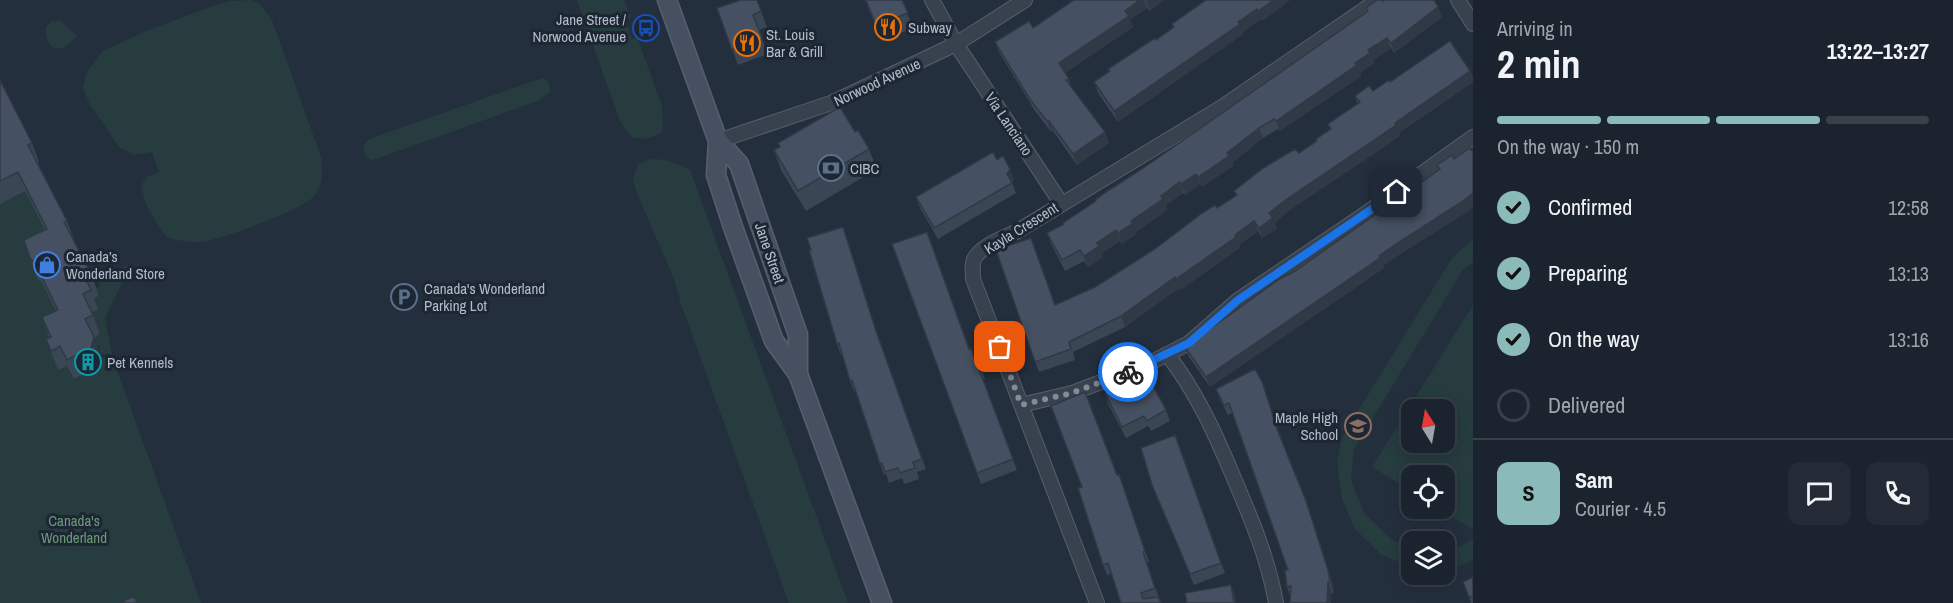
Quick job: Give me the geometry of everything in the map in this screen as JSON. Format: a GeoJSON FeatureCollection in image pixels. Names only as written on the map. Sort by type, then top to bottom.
{"type":"FeatureCollection","features":[{"type":"Feature","properties":{"kind":"main road","name":"Jane Street"},"geometry":{"type":"LineString","coordinates":[[667,0],[718,141],[739,164],[798,334],[798,374]]}},
{"type":"Feature","properties":{"kind":"main road","name":"Jane Street"},"geometry":{"type":"LineString","coordinates":[[718,141],[716,175],[733,227],[774,341],[798,374],[882,603]]}},
{"type":"Feature","properties":{"kind":"street","name":"Via Lanciano"},"geometry":{"type":"LineString","coordinates":[[932,0],[956,44],[1061,203]]}},
{"type":"Feature","properties":{"kind":"street","name":"Norwood Avenue"},"geometry":{"type":"LineString","coordinates":[[718,141],[831,103],[956,44],[1025,0]]}},
{"type":"Feature","properties":{"kind":"street","name":"Kayla Crescent"},"geometry":{"type":"LineString","coordinates":[[1097,603],[973,279],[972,267],[975,256],[1222,107],[1378,0]]}},
{"type":"Feature","properties":{"kind":"street"},"geometry":{"type":"LineString","coordinates":[[1458,0],[1473,24]]}},
{"type":"Feature","properties":{"kind":"street"},"geometry":{"type":"LineString","coordinates":[[1021,405],[1072,393],[1109,380],[1189,343],[1238,300],[1473,138]]}},
{"type":"Feature","properties":{"kind":"street"},"geometry":{"type":"LineString","coordinates":[[1167,354],[1196,395],[1224,454],[1261,542],[1271,573],[1276,603]]}},
{"type":"Feature","properties":{"kind":"green space"},"geometry":{"type":"Polygon","coordinates":[[[252,0],[260,4],[272,20],[321,157],[322,173],[319,188],[313,197],[293,210],[241,231],[200,242],[168,238],[151,214],[141,185],[147,177],[159,172],[152,152],[134,155],[119,147],[89,103],[83,87],[87,71],[103,51],[146,31],[210,7],[231,1],[252,0]]]}},
{"type":"Feature","properties":{"kind":"green space"},"geometry":{"type":"Polygon","coordinates":[[[577,0],[624,0],[631,17],[625,20],[632,39],[637,37],[662,106],[663,131],[655,136],[631,137],[620,121],[577,0]]]}},
{"type":"Feature","properties":{"kind":"green space"},"geometry":{"type":"Polygon","coordinates":[[[52,21],[61,21],[77,36],[61,48],[52,46],[46,36],[46,27],[52,21]]]}},
{"type":"Feature","properties":{"kind":"green space"},"geometry":{"type":"Polygon","coordinates":[[[542,78],[548,80],[551,91],[540,100],[379,158],[371,160],[365,156],[364,145],[372,138],[542,78]]]}},
{"type":"Feature","properties":{"kind":"green space","name":"Canada's Wonderland"},"geometry":{"type":"Polygon","coordinates":[[[0,85],[39,162],[33,165],[44,180],[96,288],[100,286],[97,280],[128,264],[129,269],[105,318],[112,354],[100,354],[99,345],[69,370],[74,379],[98,367],[101,357],[113,359],[201,603],[0,603],[0,85]]]}},
{"type":"Feature","properties":{"kind":"green space"},"geometry":{"type":"Polygon","coordinates":[[[652,159],[672,162],[690,170],[848,603],[789,603],[674,279],[637,193],[633,179],[638,164],[652,159]]]}},
{"type":"Feature","properties":{"kind":"green space"},"geometry":{"type":"Polygon","coordinates":[[[1473,239],[1473,262],[1463,270],[1354,449],[1351,480],[1364,513],[1392,540],[1401,544],[1401,563],[1382,555],[1355,529],[1342,499],[1337,463],[1342,437],[1452,258],[1473,239]]]}},
{"type":"Feature","properties":{"kind":"green space"},"geometry":{"type":"Polygon","coordinates":[[[1473,305],[1473,529],[1455,518],[1455,465],[1401,465],[1401,485],[1372,467],[1401,420],[1401,453],[1455,453],[1455,399],[1414,399],[1473,305]]]}},
{"type":"Feature","properties":{"kind":"green space"},"geometry":{"type":"Polygon","coordinates":[[[1473,540],[1473,560],[1455,567],[1455,549],[1473,540]]]}},
{"type":"Feature","properties":{"kind":"building"},"geometry":{"type":"Polygon","coordinates":[[[741,0],[757,0],[761,11],[753,15],[762,38],[732,50],[717,8],[741,0]]]}},
{"type":"Feature","properties":{"kind":"building"},"geometry":{"type":"Polygon","coordinates":[[[866,0],[902,0],[908,13],[876,25],[866,0]]]}},
{"type":"Feature","properties":{"kind":"building"},"geometry":{"type":"Polygon","coordinates":[[[1074,0],[1140,0],[1125,11],[1129,16],[1059,63],[1069,79],[1066,80],[1105,132],[1073,154],[1031,101],[995,42],[1029,21],[1033,28],[1074,0]]]}},
{"type":"Feature","properties":{"kind":"building"},"geometry":{"type":"Polygon","coordinates":[[[1206,0],[1274,0],[1238,22],[1240,24],[1114,111],[1094,82],[1110,71],[1108,69],[1174,27],[1172,24],[1206,0]]]}},
{"type":"Feature","properties":{"kind":"building"},"geometry":{"type":"Polygon","coordinates":[[[1377,0],[1434,0],[1438,7],[1391,43],[1387,38],[1368,50],[1370,53],[1355,63],[1357,65],[1276,121],[1274,119],[1259,128],[1227,153],[1229,156],[1198,177],[1196,174],[1181,184],[1180,182],[1161,196],[1163,199],[1131,221],[1133,223],[1118,233],[1116,230],[1097,243],[1099,246],[1084,256],[1080,250],[1062,260],[1047,233],[1064,224],[1109,190],[1368,11],[1366,8],[1377,0]]]}},
{"type":"Feature","properties":{"kind":"building"},"geometry":{"type":"Polygon","coordinates":[[[1450,41],[1470,71],[1395,123],[1396,125],[1284,201],[1269,213],[1273,218],[1259,228],[1254,221],[1235,235],[1236,237],[1121,316],[1069,342],[1071,349],[1035,362],[996,250],[1031,238],[1055,305],[1095,287],[1155,249],[1201,214],[1215,205],[1217,208],[1237,195],[1234,191],[1262,169],[1295,149],[1299,153],[1317,141],[1316,139],[1331,129],[1328,124],[1360,102],[1355,96],[1369,86],[1373,91],[1389,80],[1390,82],[1450,41]]]}},
{"type":"Feature","properties":{"kind":"building"},"geometry":{"type":"Polygon","coordinates":[[[0,80],[32,143],[28,145],[67,221],[64,222],[92,276],[86,279],[91,290],[83,294],[93,315],[85,319],[94,337],[91,348],[67,360],[60,346],[51,351],[46,339],[51,337],[42,317],[58,310],[35,263],[30,258],[24,240],[47,229],[18,172],[0,181],[0,80]]]}},
{"type":"Feature","properties":{"kind":"building"},"geometry":{"type":"Polygon","coordinates":[[[840,107],[855,132],[858,130],[869,149],[798,191],[774,150],[780,147],[778,143],[840,107]]]}},
{"type":"Feature","properties":{"kind":"building"},"geometry":{"type":"Polygon","coordinates":[[[1470,148],[1473,149],[1473,193],[1206,377],[1185,347],[1440,169],[1437,165],[1452,155],[1454,159],[1470,148]]]}},
{"type":"Feature","properties":{"kind":"building"},"geometry":{"type":"Polygon","coordinates":[[[993,152],[997,160],[1003,156],[1010,169],[1007,174],[1012,183],[934,228],[916,197],[993,152]]]}},
{"type":"Feature","properties":{"kind":"building"},"geometry":{"type":"Polygon","coordinates":[[[843,227],[876,331],[922,459],[913,462],[915,468],[900,473],[898,468],[885,472],[882,463],[880,464],[839,343],[837,344],[809,250],[811,250],[807,238],[843,227]]]}},
{"type":"Feature","properties":{"kind":"building"},"geometry":{"type":"Polygon","coordinates":[[[927,232],[969,349],[971,348],[974,357],[977,356],[981,368],[979,369],[1013,459],[977,473],[892,244],[927,232]]]}},
{"type":"Feature","properties":{"kind":"building"},"geometry":{"type":"Polygon","coordinates":[[[1255,369],[1263,384],[1277,429],[1306,501],[1328,570],[1330,582],[1328,582],[1327,603],[1290,603],[1291,586],[1287,587],[1285,570],[1288,570],[1229,403],[1224,405],[1216,389],[1255,369]]]}},
{"type":"Feature","properties":{"kind":"building"},"geometry":{"type":"Polygon","coordinates":[[[1146,373],[1166,410],[1147,421],[1144,416],[1122,427],[1105,393],[1146,373]]]}},
{"type":"Feature","properties":{"kind":"building"},"geometry":{"type":"Polygon","coordinates":[[[1085,392],[1117,475],[1119,474],[1145,551],[1143,552],[1155,588],[1141,593],[1143,599],[1158,597],[1161,603],[1121,603],[1108,563],[1103,565],[1078,488],[1082,487],[1051,406],[1085,392]]]}},
{"type":"Feature","properties":{"kind":"building"},"geometry":{"type":"Polygon","coordinates":[[[1175,435],[1221,563],[1190,574],[1152,485],[1141,448],[1175,435]]]}},
{"type":"Feature","properties":{"kind":"building"},"geometry":{"type":"Polygon","coordinates":[[[1473,577],[1473,596],[1469,597],[1463,582],[1473,577]]]}},
{"type":"Feature","properties":{"kind":"building"},"geometry":{"type":"Polygon","coordinates":[[[1231,585],[1234,603],[1187,603],[1185,593],[1231,585]]]}},
{"type":"Feature","properties":{"kind":"building"},"geometry":{"type":"Polygon","coordinates":[[[134,596],[137,603],[120,603],[134,596]]]}},
{"type":"Feature","properties":{"kind":"way so far"},"geometry":{"type":"LineString","coordinates":[[1000,347],[1021,405],[1072,393],[1128,372]]}},
{"type":"Feature","properties":{"kind":"place","name":"Subway"},"geometry":{"type":"Point","coordinates":[888,27]}},
{"type":"Feature","properties":{"kind":"place","name":"Jane Street / Norwood Avenue"},"geometry":{"type":"Point","coordinates":[646,28]}},
{"type":"Feature","properties":{"kind":"place","name":"St. Louis Bar & Grill"},"geometry":{"type":"Point","coordinates":[747,43]}},
{"type":"Feature","properties":{"kind":"place","name":"CIBC"},"geometry":{"type":"Point","coordinates":[831,168]}},
{"type":"Feature","properties":{"kind":"place","name":"Canada’s Wonderland Store"},"geometry":{"type":"Point","coordinates":[47,265]}},
{"type":"Feature","properties":{"kind":"place","name":"Canada's Wonderland Parking Lot"},"geometry":{"type":"Point","coordinates":[404,297]}},
{"type":"Feature","properties":{"kind":"place","name":"Pet Kennels"},"geometry":{"type":"Point","coordinates":[88,362]}},
{"type":"Feature","properties":{"kind":"place","name":"Maple High School"},"geometry":{"type":"Point","coordinates":[1358,426]}},
{"type":"Feature","properties":{"kind":"route"},"geometry":{"type":"LineString","coordinates":[[1128,372],[1189,343],[1238,300],[1397,192]]}}]}
